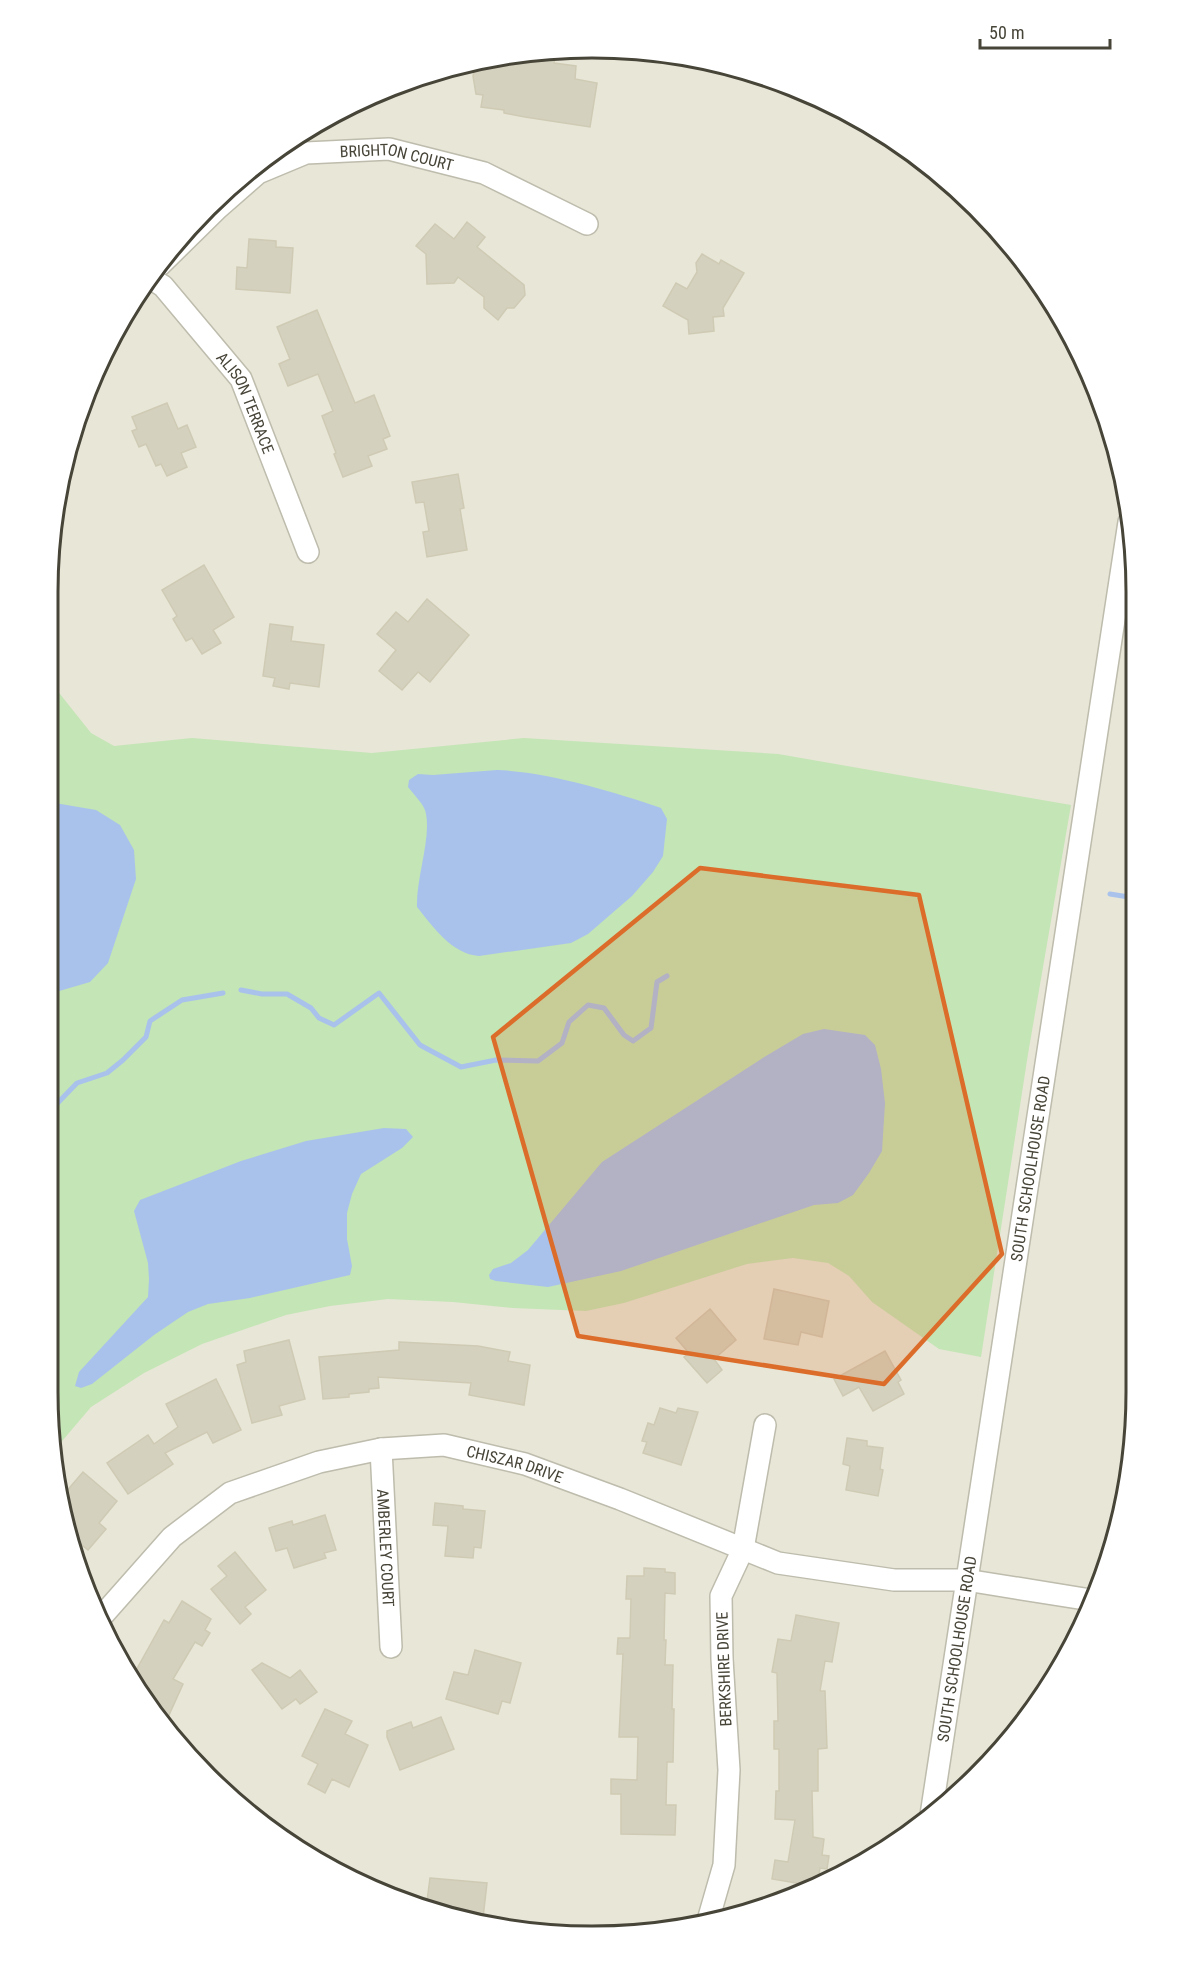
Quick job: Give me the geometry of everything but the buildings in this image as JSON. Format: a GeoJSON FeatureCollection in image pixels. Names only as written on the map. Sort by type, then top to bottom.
{"type":"FeatureCollection","features":[{"type":"Feature","properties":{"kind":"street","name":"BRIGHTON COURT"},"geometry":{"type":"LineString","coordinates":[[266,170],[306,153],[389,150],[484,173],[587,224]]}},
{"type":"Feature","properties":{"kind":"street","name":"ALISON TERRACE"},"geometry":{"type":"LineString","coordinates":[[158,282],[164,286],[241,379],[308,552]]}},
{"type":"Feature","properties":{"kind":"street","name":"SOUTH SCHOOLHOUSE ROAD"},"geometry":{"type":"LineString","coordinates":[[933,1802],[1124,555]]}},
{"type":"Feature","properties":{"kind":"street","name":"BERKSHIRE DRIVE"},"geometry":{"type":"LineString","coordinates":[[711,1912],[724,1864],[729,1770],[722,1659],[721,1596],[743,1549],[765,1425]]}},
{"type":"Feature","properties":{"kind":"street","name":"CHISZAR DRIVE"},"geometry":{"type":"LineString","coordinates":[[106,1611],[172,1537],[230,1493],[319,1462],[381,1449],[444,1445],[525,1464],[620,1499],[778,1563],[894,1580],[966,1580],[1084,1599]]}},
{"type":"Feature","properties":{"kind":"street","name":"AMBERLEY COURT"},"geometry":{"type":"LineString","coordinates":[[381,1449],[391,1647]]}},
{"type":"Feature","properties":{"kind":"highlighted area"},"geometry":{"type":"Polygon","coordinates":[[[700,868],[919,895],[1002,1254],[884,1384],[578,1336],[493,1037],[700,868]]]}},
{"type":"Feature","properties":{"kind":"shaded area"},"geometry":{"type":"Polygon","coordinates":[[[592,58],[662,63],[696,69],[730,77],[796,99],[859,130],[888,148],[944,191],[969,215],[993,240],[1036,296],[1054,325],[1085,388],[1107,454],[1121,522],[1126,592],[1126,1392],[1124,1427],[1115,1496],[1097,1563],[1070,1628],[1036,1688],[993,1744],[944,1793],[888,1836],[859,1854],[796,1885],[730,1907],[696,1915],[627,1924],[592,1926],[522,1921],[454,1907],[388,1885],[325,1854],[296,1836],[240,1793],[191,1744],[148,1688],[130,1659],[99,1596],[77,1530],[69,1496],[58,1392],[58,592],[60,557],[69,488],[87,421],[114,356],[148,296],[191,240],[215,215],[240,191],[296,148],[325,130],[388,99],[454,77],[488,69],[522,63],[592,58]]]}},
{"type":"Feature","properties":{"kind":"green space"},"geometry":{"type":"Polygon","coordinates":[[[58,692],[91,733],[114,746],[192,738],[372,753],[524,738],[778,754],[1071,805],[1028,1054],[981,1357],[939,1349],[872,1302],[849,1276],[828,1263],[793,1258],[747,1264],[624,1303],[586,1311],[388,1299],[330,1306],[286,1315],[202,1344],[144,1373],[91,1407],[61,1442],[58,1392],[58,692]]]}},
{"type":"Feature","properties":{"kind":"water"},"geometry":{"type":"Polygon","coordinates":[[[497,770],[537,774],[601,789],[661,808],[667,819],[663,856],[653,872],[632,896],[588,934],[571,943],[479,956],[469,954],[444,938],[417,907],[427,824],[424,807],[408,787],[409,780],[418,774],[497,770]]]}},
{"type":"Feature","properties":{"kind":"water"},"geometry":{"type":"Polygon","coordinates":[[[58,804],[96,810],[120,825],[134,850],[136,879],[108,963],[90,982],[58,991],[58,804]]]}},
{"type":"Feature","properties":{"kind":"water"},"geometry":{"type":"Polygon","coordinates":[[[824,1029],[865,1035],[875,1045],[881,1069],[885,1103],[882,1151],[853,1195],[838,1203],[814,1205],[621,1271],[548,1287],[490,1279],[489,1275],[493,1269],[511,1263],[528,1250],[602,1162],[766,1056],[803,1034],[824,1029]]]}},
{"type":"Feature","properties":{"kind":"water"},"geometry":{"type":"Polygon","coordinates":[[[384,1128],[406,1129],[413,1137],[402,1148],[361,1174],[347,1213],[347,1239],[352,1266],[350,1275],[250,1298],[208,1304],[188,1312],[154,1335],[92,1384],[81,1388],[75,1386],[79,1372],[148,1297],[148,1263],[134,1211],[140,1200],[241,1161],[306,1141],[384,1128]]]}},
{"type":"Feature","properties":{"kind":"waterway"},"geometry":{"type":"LineString","coordinates":[[1110,894],[1126,897]]}},
{"type":"Feature","properties":{"kind":"waterway"},"geometry":{"type":"LineString","coordinates":[[241,990],[262,994],[287,994],[311,1008],[319,1018],[334,1025],[379,993],[420,1045],[461,1067],[496,1060],[538,1061],[562,1043],[569,1022],[588,1005],[604,1008],[624,1035],[633,1041],[651,1028],[657,982],[667,976]]}},
{"type":"Feature","properties":{"kind":"waterway"},"geometry":{"type":"LineString","coordinates":[[58,1103],[77,1083],[107,1073],[123,1060],[146,1037],[150,1021],[182,1000],[223,993]]}}]}
